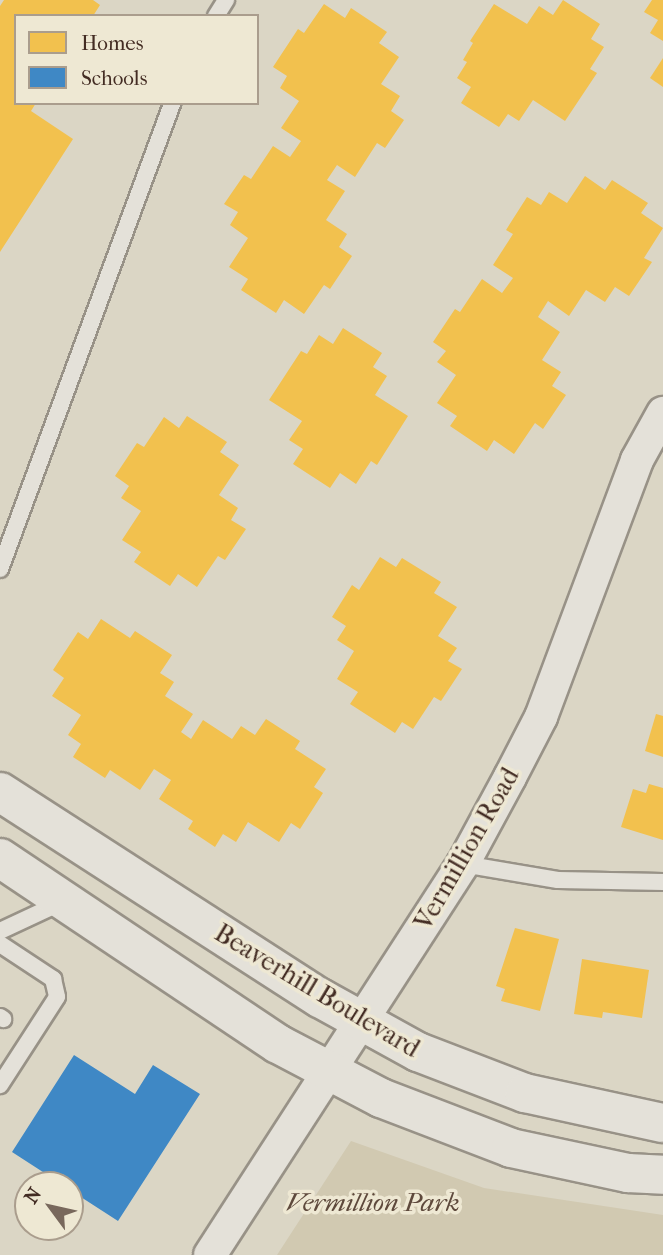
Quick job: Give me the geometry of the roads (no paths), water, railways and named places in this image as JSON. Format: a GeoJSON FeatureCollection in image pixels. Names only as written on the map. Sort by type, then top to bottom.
{"type":"FeatureCollection","features":[{"type":"Feature","properties":{"kind":"street","name":"Vermillion Road"},"geometry":{"type":"LineString","coordinates":[[210,1255],[463,863],[541,717],[637,460],[663,413]]}},
{"type":"Feature","properties":{"kind":"street","name":"Beaverhill Boulevard"},"geometry":{"type":"LineString","coordinates":[[0,792],[360,1022],[434,1059],[525,1093],[663,1123]]}},
{"type":"Feature","properties":{"kind":"street"},"geometry":{"type":"LineString","coordinates":[[0,858],[278,1044],[399,1106],[511,1148],[628,1173],[663,1175]]}},
{"type":"Feature","properties":{"kind":"lane"},"geometry":{"type":"LineString","coordinates":[[0,569],[171,105]]}},
{"type":"Feature","properties":{"kind":"lane"},"geometry":{"type":"LineString","coordinates":[[463,863],[558,880],[663,882]]}},
{"type":"Feature","properties":{"kind":"lane"},"geometry":{"type":"LineString","coordinates":[[0,931],[64,901]]}},
{"type":"Feature","properties":{"kind":"lane"},"geometry":{"type":"LineString","coordinates":[[0,944],[53,979],[57,997],[0,1085]]}},
{"type":"Feature","properties":{"kind":"park label","name":"Vermillion Park"},"geometry":{"type":"Point","coordinates":[373,1203]}}]}
